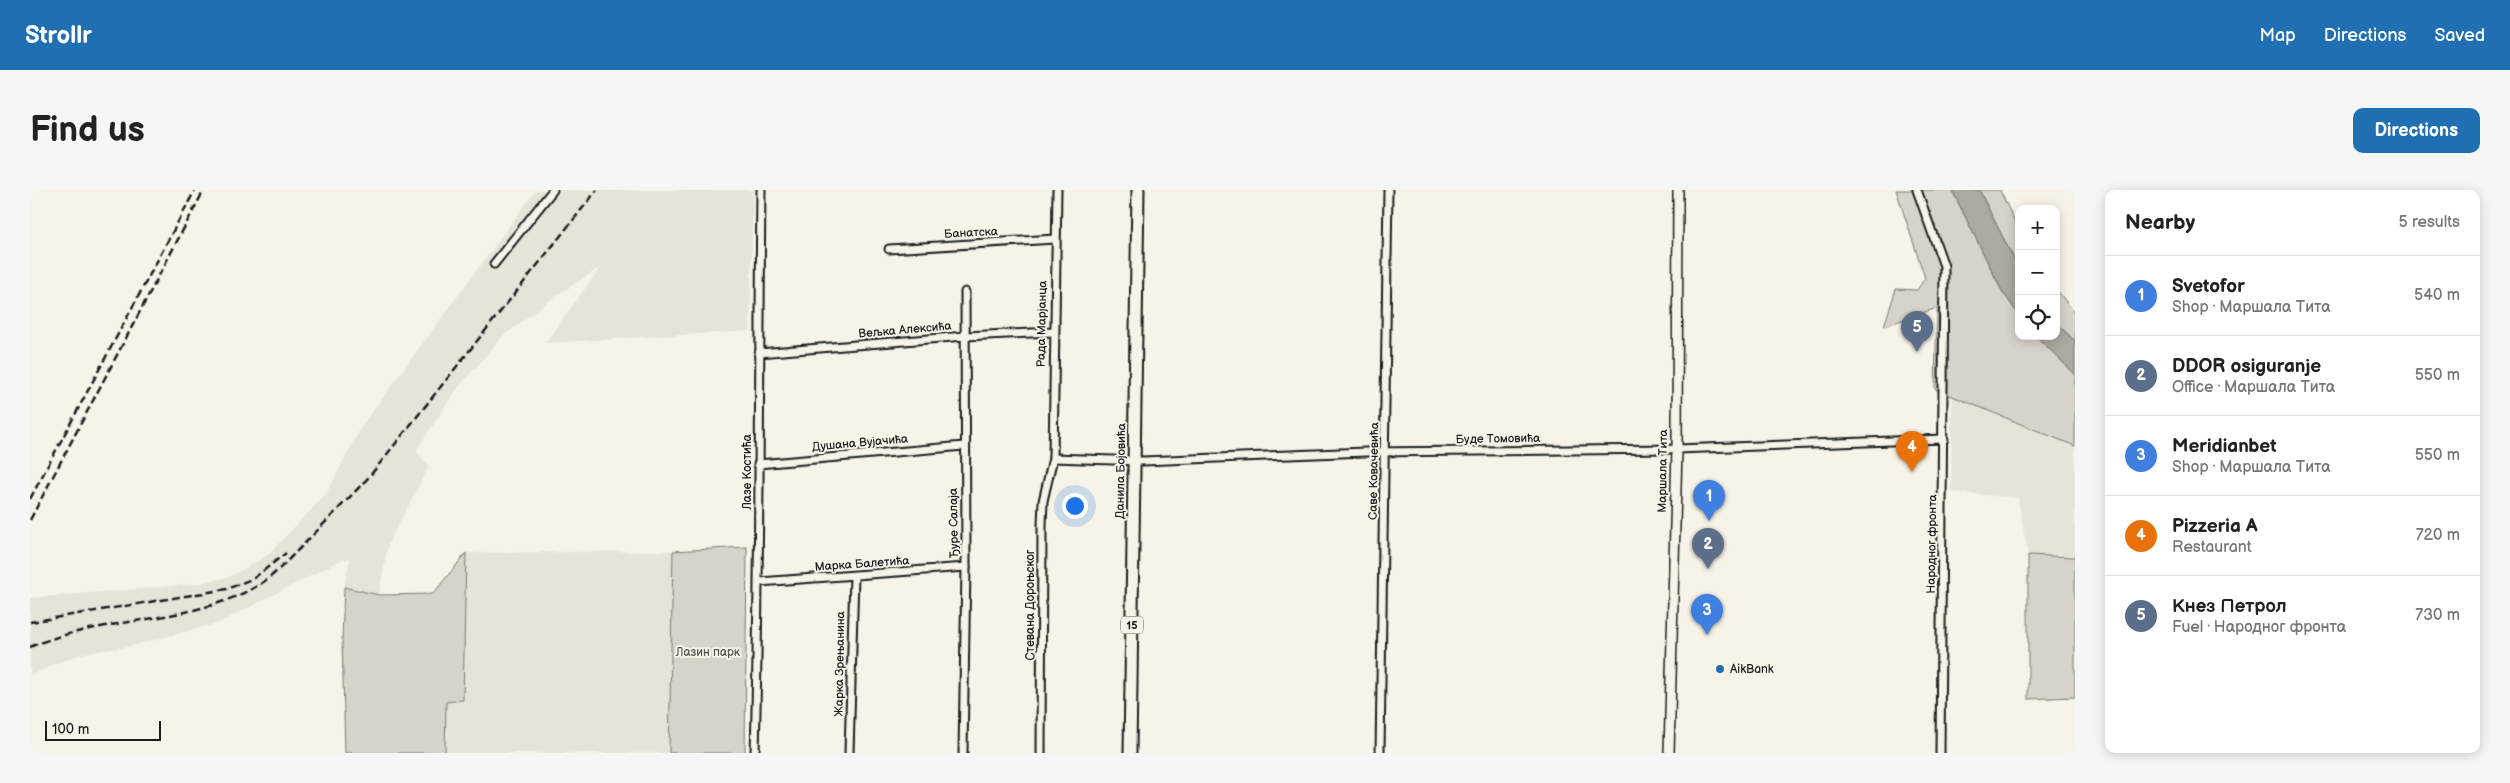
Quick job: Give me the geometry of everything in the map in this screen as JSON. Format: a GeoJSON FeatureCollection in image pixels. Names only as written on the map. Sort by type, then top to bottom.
{"type":"FeatureCollection","features":[{"type":"Feature","properties":{"kind":"main road","name":"Данила Бојовића"},"geometry":{"type":"LineString","coordinates":[[1130,753],[1138,190]]}},
{"type":"Feature","properties":{"kind":"street"},"geometry":{"type":"LineString","coordinates":[[494,264],[553,190]]}},
{"type":"Feature","properties":{"kind":"street","name":"Лазе Костића"},"geometry":{"type":"LineString","coordinates":[[755,753],[760,582],[758,464],[761,190]]}},
{"type":"Feature","properties":{"kind":"street","name":"Рада Марјанца"},"geometry":{"type":"LineString","coordinates":[[1053,458],[1053,332],[1057,190]]}},
{"type":"Feature","properties":{"kind":"street","name":"Саве Ковачевића"},"geometry":{"type":"LineString","coordinates":[[1380,753],[1386,452],[1388,190]]}},
{"type":"Feature","properties":{"kind":"street","name":"Маршала Тита"},"geometry":{"type":"LineString","coordinates":[[1669,753],[1676,449],[1678,190]]}},
{"type":"Feature","properties":{"kind":"street","name":"Народног фронта"},"geometry":{"type":"LineString","coordinates":[[1917,190],[1944,266],[1940,753]]}},
{"type":"Feature","properties":{"kind":"street","name":"Банатска"},"geometry":{"type":"LineString","coordinates":[[888,249],[1055,239]]}},
{"type":"Feature","properties":{"kind":"street","name":"Ђуре Салаја"},"geometry":{"type":"LineString","coordinates":[[963,753],[966,567],[964,292]]}},
{"type":"Feature","properties":{"kind":"street","name":"Вељка Алексића"},"geometry":{"type":"LineString","coordinates":[[759,353],[965,336],[1053,332]]}},
{"type":"Feature","properties":{"kind":"street","name":"Буде Томовића"},"geometry":{"type":"LineString","coordinates":[[1053,458],[1134,461],[1386,452],[1676,449],[1944,439]]}},
{"type":"Feature","properties":{"kind":"street","name":"Душана Вујачића"},"geometry":{"type":"LineString","coordinates":[[758,464],[964,446]]}},
{"type":"Feature","properties":{"kind":"street","name":"Стевана Дороњског"},"geometry":{"type":"LineString","coordinates":[[1041,753],[1042,525],[1043,501],[1053,458]]}},
{"type":"Feature","properties":{"kind":"street","name":"Марка Балетића"},"geometry":{"type":"LineString","coordinates":[[760,582],[966,567]]}},
{"type":"Feature","properties":{"kind":"street","name":"Жарка Зрењанина"},"geometry":{"type":"LineString","coordinates":[[849,753],[854,576]]}},
{"type":"Feature","properties":{"kind":"shaded area"},"geometry":{"type":"Polygon","coordinates":[[[536,190],[753,190],[750,331],[545,343],[601,267],[554,297],[503,336],[456,390],[416,451],[429,466],[388,544],[379,595],[344,587],[350,559],[343,559],[219,623],[127,647],[85,653],[54,664],[30,676],[30,598],[195,584],[229,577],[269,554],[326,494],[361,427],[536,190]]]}},
{"type":"Feature","properties":{"kind":"shaded area"},"geometry":{"type":"Polygon","coordinates":[[[1952,190],[1979,190],[2015,261],[2015,309],[2002,291],[1952,190]]]}},
{"type":"Feature","properties":{"kind":"shaded area"},"geometry":{"type":"Polygon","coordinates":[[[2060,327],[2075,341],[2075,374],[2040,340],[2060,340],[2060,327]]]}},
{"type":"Feature","properties":{"kind":"shaded area"},"geometry":{"type":"Polygon","coordinates":[[[1952,396],[2075,446],[2075,557],[2028,555],[2018,498],[1951,492],[1952,396]]]}},
{"type":"Feature","properties":{"kind":"shaded area"},"geometry":{"type":"Polygon","coordinates":[[[673,551],[669,753],[445,753],[446,702],[463,700],[466,553],[673,551]]]}},
{"type":"Feature","properties":{"kind":"green space"},"geometry":{"type":"Polygon","coordinates":[[[1896,190],[1952,190],[2002,291],[2015,309],[2015,340],[2040,340],[2075,374],[2075,446],[1935,389],[1937,308],[1884,326],[1896,289],[1917,290],[1925,278],[1896,190]]]}},
{"type":"Feature","properties":{"kind":"green space"},"geometry":{"type":"Polygon","coordinates":[[[1979,190],[2000,190],[2015,222],[2015,261],[1979,190]]]}},
{"type":"Feature","properties":{"kind":"green space"},"geometry":{"type":"Polygon","coordinates":[[[2060,294],[2075,313],[2075,341],[2060,327],[2060,294]]]}},
{"type":"Feature","properties":{"kind":"green space","name":"Лазин парк"},"geometry":{"type":"Polygon","coordinates":[[[747,547],[745,753],[669,753],[673,551],[747,547]]]}},
{"type":"Feature","properties":{"kind":"green space"},"geometry":{"type":"Polygon","coordinates":[[[466,553],[463,700],[446,702],[445,753],[345,753],[342,640],[344,587],[379,595],[433,594],[466,553]]]}},
{"type":"Feature","properties":{"kind":"green space"},"geometry":{"type":"Polygon","coordinates":[[[2028,555],[2075,557],[2075,697],[2028,699],[2028,555]]]}},
{"type":"Feature","properties":{"kind":"railway"},"geometry":{"type":"LineString","coordinates":[[30,499],[195,190]]}},
{"type":"Feature","properties":{"kind":"railway"},"geometry":{"type":"LineString","coordinates":[[30,520],[204,190]]}},
{"type":"Feature","properties":{"kind":"railway"},"geometry":{"type":"LineString","coordinates":[[30,647],[57,637],[86,630],[203,608],[231,599],[269,578],[369,477],[597,190]]}},
{"type":"Feature","properties":{"kind":"railway"},"geometry":{"type":"LineString","coordinates":[[30,622],[227,589],[254,578],[286,553]]}},
{"type":"Feature","properties":{"kind":"place","name":"Кнез Петрол"},"geometry":{"type":"Point","coordinates":[1917,352]}},
{"type":"Feature","properties":{"kind":"place","name":"Pizzeria A"},"geometry":{"type":"Point","coordinates":[1912,472]}},
{"type":"Feature","properties":{"kind":"place","name":"Svetofor"},"geometry":{"type":"Point","coordinates":[1709,521]}},
{"type":"Feature","properties":{"kind":"place","name":"DDOR osiguranje"},"geometry":{"type":"Point","coordinates":[1708,569]}},
{"type":"Feature","properties":{"kind":"place","name":"Meridianbet"},"geometry":{"type":"Point","coordinates":[1707,635]}},
{"type":"Feature","properties":{"kind":"place","name":"AikBank"},"geometry":{"type":"Point","coordinates":[1720,669]}}]}
